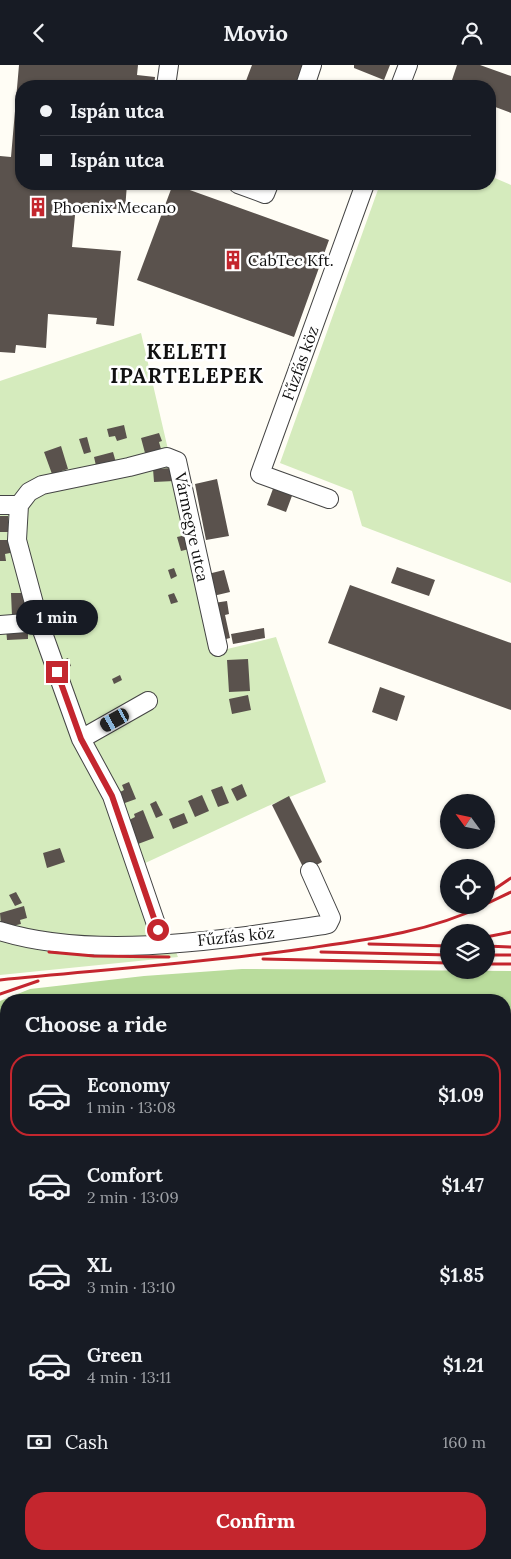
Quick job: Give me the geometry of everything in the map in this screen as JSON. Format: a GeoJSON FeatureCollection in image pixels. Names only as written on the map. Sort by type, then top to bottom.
{"type":"FeatureCollection","features":[{"type":"Feature","properties":{"kind":"street"},"geometry":{"type":"LineString","coordinates":[[167,80],[169,65]]}},
{"type":"Feature","properties":{"kind":"street"},"geometry":{"type":"LineString","coordinates":[[307,80],[312,65]]}},
{"type":"Feature","properties":{"kind":"street"},"geometry":{"type":"LineString","coordinates":[[402,80],[408,65]]}},
{"type":"Feature","properties":{"kind":"street"},"geometry":{"type":"LineString","coordinates":[[254,190],[265,194],[267,190]]}},
{"type":"Feature","properties":{"kind":"street","name":"Fűzfás köz"},"geometry":{"type":"LineString","coordinates":[[330,499],[260,474],[363,190]]}},
{"type":"Feature","properties":{"kind":"street","name":"Vármegye utca"},"geometry":{"type":"LineString","coordinates":[[20,505],[29,492],[42,485],[167,457],[177,461],[218,647]]}},
{"type":"Feature","properties":{"kind":"street"},"geometry":{"type":"LineString","coordinates":[[0,505],[20,505],[17,540],[40,622],[81,739],[112,796],[158,930],[160,944]]}},
{"type":"Feature","properties":{"kind":"street"},"geometry":{"type":"LineString","coordinates":[[0,625],[40,622]]}},
{"type":"Feature","properties":{"kind":"street"},"geometry":{"type":"LineString","coordinates":[[81,739],[148,701]]}},
{"type":"Feature","properties":{"kind":"street","name":"Fűzfás köz"},"geometry":{"type":"LineString","coordinates":[[0,931],[38,940],[85,945],[160,944],[261,934],[328,924],[330,918],[310,871]]}},
{"type":"Feature","properties":{"kind":"green space"},"geometry":{"type":"Polygon","coordinates":[[[496,179],[511,185],[511,583],[362,526],[352,491],[280,463],[378,190],[496,190],[496,179]]]}},
{"type":"Feature","properties":{"kind":"green space"},"geometry":{"type":"Polygon","coordinates":[[[141,333],[215,652],[276,637],[326,782],[268,806],[141,865],[178,957],[0,975],[0,381],[141,333]]]}},
{"type":"Feature","properties":{"kind":"green space"},"geometry":{"type":"Polygon","coordinates":[[[242,969],[440,970],[440,979],[495,979],[495,971],[511,971],[511,994],[18,994],[30,989],[144,976],[242,969]]]}},
{"type":"Feature","properties":{"kind":"building","name":"Phoenix Mecano"},"geometry":{"type":"Polygon","coordinates":[[[19,65],[138,65],[137,75],[155,77],[155,80],[18,80],[19,65]]]}},
{"type":"Feature","properties":{"kind":"building"},"geometry":{"type":"Polygon","coordinates":[[[252,65],[310,65],[304,80],[246,80],[252,65]]]}},
{"type":"Feature","properties":{"kind":"building"},"geometry":{"type":"Polygon","coordinates":[[[354,65],[390,65],[384,80],[354,68],[354,65]]]}},
{"type":"Feature","properties":{"kind":"building"},"geometry":{"type":"Polygon","coordinates":[[[457,65],[480,65],[511,76],[511,113],[496,107],[496,80],[452,80],[457,65]]]}},
{"type":"Feature","properties":{"kind":"building","name":"Phoenix Mecano"},"geometry":{"type":"Polygon","coordinates":[[[15,111],[15,190],[127,190],[125,210],[76,205],[72,247],[121,251],[114,326],[96,324],[97,318],[48,314],[46,348],[16,345],[15,353],[0,352],[0,156],[11,157],[15,111]]]}},
{"type":"Feature","properties":{"kind":"building","name":"CabTec Kft."},"geometry":{"type":"Polygon","coordinates":[[[171,190],[190,190],[329,240],[294,337],[137,280],[171,190]]]}},
{"type":"Feature","properties":{"kind":"building"},"geometry":{"type":"Polygon","coordinates":[[[124,425],[127,438],[117,441],[115,436],[109,437],[107,429],[124,425]]]}},
{"type":"Feature","properties":{"kind":"building"},"geometry":{"type":"Polygon","coordinates":[[[159,433],[162,441],[159,442],[161,449],[145,453],[141,438],[159,433]]]}},
{"type":"Feature","properties":{"kind":"building"},"geometry":{"type":"Polygon","coordinates":[[[87,437],[91,452],[84,454],[79,439],[87,437]]]}},
{"type":"Feature","properties":{"kind":"building"},"geometry":{"type":"Polygon","coordinates":[[[61,446],[68,469],[52,474],[44,452],[61,446]]]}},
{"type":"Feature","properties":{"kind":"building"},"geometry":{"type":"Polygon","coordinates":[[[113,452],[117,466],[97,470],[94,457],[113,452]]]}},
{"type":"Feature","properties":{"kind":"building"},"geometry":{"type":"Polygon","coordinates":[[[173,468],[174,481],[154,482],[153,469],[173,468]]]}},
{"type":"Feature","properties":{"kind":"building"},"geometry":{"type":"Polygon","coordinates":[[[217,479],[229,536],[206,540],[195,484],[217,479]]]}},
{"type":"Feature","properties":{"kind":"building"},"geometry":{"type":"Polygon","coordinates":[[[274,486],[293,493],[286,512],[267,505],[274,486]]]}},
{"type":"Feature","properties":{"kind":"building"},"geometry":{"type":"Polygon","coordinates":[[[0,516],[8,516],[9,532],[0,532],[0,516]]]}},
{"type":"Feature","properties":{"kind":"building"},"geometry":{"type":"Polygon","coordinates":[[[190,534],[193,548],[181,551],[177,537],[190,534]]]}},
{"type":"Feature","properties":{"kind":"building"},"geometry":{"type":"Polygon","coordinates":[[[0,540],[10,540],[10,553],[5,554],[6,561],[0,561],[0,540]]]}},
{"type":"Feature","properties":{"kind":"building"},"geometry":{"type":"Polygon","coordinates":[[[397,567],[435,580],[429,596],[391,583],[397,567]]]}},
{"type":"Feature","properties":{"kind":"building"},"geometry":{"type":"Polygon","coordinates":[[[174,568],[177,576],[171,579],[168,570],[174,568]]]}},
{"type":"Feature","properties":{"kind":"building"},"geometry":{"type":"Polygon","coordinates":[[[224,570],[230,592],[213,596],[208,574],[224,570]]]}},
{"type":"Feature","properties":{"kind":"building"},"geometry":{"type":"Polygon","coordinates":[[[350,585],[511,643],[511,710],[328,643],[350,585]]]}},
{"type":"Feature","properties":{"kind":"building"},"geometry":{"type":"Polygon","coordinates":[[[11,593],[25,593],[26,616],[12,616],[11,593]]]}},
{"type":"Feature","properties":{"kind":"building"},"geometry":{"type":"Polygon","coordinates":[[[174,593],[178,602],[171,604],[168,595],[174,593]]]}},
{"type":"Feature","properties":{"kind":"building"},"geometry":{"type":"Polygon","coordinates":[[[227,601],[229,614],[225,615],[230,638],[222,640],[214,603],[227,601]]]}},
{"type":"Feature","properties":{"kind":"building"},"geometry":{"type":"Polygon","coordinates":[[[67,616],[70,625],[59,629],[56,620],[67,616]]]}},
{"type":"Feature","properties":{"kind":"building"},"geometry":{"type":"Polygon","coordinates":[[[28,626],[28,639],[7,640],[6,628],[28,626]]]}},
{"type":"Feature","properties":{"kind":"building"},"geometry":{"type":"Polygon","coordinates":[[[264,628],[265,638],[233,644],[231,634],[264,628]]]}},
{"type":"Feature","properties":{"kind":"building"},"geometry":{"type":"Polygon","coordinates":[[[68,658],[71,666],[64,668],[61,661],[68,658]]]}},
{"type":"Feature","properties":{"kind":"building"},"geometry":{"type":"Polygon","coordinates":[[[248,659],[250,691],[229,692],[227,660],[248,659]]]}},
{"type":"Feature","properties":{"kind":"building"},"geometry":{"type":"Polygon","coordinates":[[[120,675],[122,680],[114,684],[112,679],[120,675]]]}},
{"type":"Feature","properties":{"kind":"building"},"geometry":{"type":"Polygon","coordinates":[[[380,687],[405,696],[397,721],[372,712],[380,687]]]}},
{"type":"Feature","properties":{"kind":"building"},"geometry":{"type":"Polygon","coordinates":[[[248,695],[251,710],[232,714],[229,699],[248,695]]]}},
{"type":"Feature","properties":{"kind":"building"},"geometry":{"type":"Polygon","coordinates":[[[129,782],[136,799],[122,804],[118,793],[124,790],[122,785],[129,782]]]}},
{"type":"Feature","properties":{"kind":"building"},"geometry":{"type":"Polygon","coordinates":[[[242,784],[247,796],[237,801],[231,789],[242,784]]]}},
{"type":"Feature","properties":{"kind":"building"},"geometry":{"type":"Polygon","coordinates":[[[222,786],[229,803],[218,807],[211,790],[222,786]]]}},
{"type":"Feature","properties":{"kind":"building"},"geometry":{"type":"Polygon","coordinates":[[[202,795],[209,811],[195,817],[188,801],[202,795]]]}},
{"type":"Feature","properties":{"kind":"building"},"geometry":{"type":"Polygon","coordinates":[[[289,796],[322,862],[305,871],[272,805],[289,796]]]}},
{"type":"Feature","properties":{"kind":"building"},"geometry":{"type":"Polygon","coordinates":[[[156,801],[163,815],[156,818],[150,804],[156,801]]]}},
{"type":"Feature","properties":{"kind":"building"},"geometry":{"type":"Polygon","coordinates":[[[143,810],[154,838],[138,844],[129,820],[135,817],[134,814],[143,810]]]}},
{"type":"Feature","properties":{"kind":"building"},"geometry":{"type":"Polygon","coordinates":[[[184,813],[188,823],[173,829],[169,819],[184,813]]]}},
{"type":"Feature","properties":{"kind":"building"},"geometry":{"type":"Polygon","coordinates":[[[60,848],[65,862],[47,868],[43,853],[60,848]]]}},
{"type":"Feature","properties":{"kind":"building"},"geometry":{"type":"Polygon","coordinates":[[[16,892],[22,903],[15,906],[9,895],[16,892]]]}},
{"type":"Feature","properties":{"kind":"building"},"geometry":{"type":"Polygon","coordinates":[[[24,906],[27,918],[20,920],[21,924],[8,927],[7,924],[1,925],[0,913],[24,906]]]}},
{"type":"Feature","properties":{"kind":"railway"},"geometry":{"type":"LineString","coordinates":[[495,889],[511,878]]}},
{"type":"Feature","properties":{"kind":"railway"},"geometry":{"type":"LineString","coordinates":[[495,900],[511,892]]}},
{"type":"Feature","properties":{"kind":"railway"},"geometry":{"type":"LineString","coordinates":[[0,980],[264,954],[349,942],[418,929],[465,914]]}},
{"type":"Feature","properties":{"kind":"railway"},"geometry":{"type":"LineString","coordinates":[[495,935],[511,932]]}},
{"type":"Feature","properties":{"kind":"railway"},"geometry":{"type":"LineString","coordinates":[[369,944],[440,946]]}},
{"type":"Feature","properties":{"kind":"railway"},"geometry":{"type":"LineString","coordinates":[[495,946],[511,947]]}},
{"type":"Feature","properties":{"kind":"railway"},"geometry":{"type":"LineString","coordinates":[[49,952],[94,956],[169,957]]}},
{"type":"Feature","properties":{"kind":"railway"},"geometry":{"type":"LineString","coordinates":[[321,952],[440,955]]}},
{"type":"Feature","properties":{"kind":"railway"},"geometry":{"type":"LineString","coordinates":[[495,955],[511,955]]}},
{"type":"Feature","properties":{"kind":"railway"},"geometry":{"type":"LineString","coordinates":[[263,959],[440,963]]}},
{"type":"Feature","properties":{"kind":"railway"},"geometry":{"type":"LineString","coordinates":[[495,964],[511,964]]}},
{"type":"Feature","properties":{"kind":"railway"},"geometry":{"type":"LineString","coordinates":[[0,994],[38,981]]}},
{"type":"Feature","properties":{"kind":"place","name":"Phoenix Mecano"},"geometry":{"type":"Point","coordinates":[38,207]}},
{"type":"Feature","properties":{"kind":"place","name":"CabTec Kft."},"geometry":{"type":"Point","coordinates":[233,260]}},
{"type":"Feature","properties":{"kind":"district","name":"KELETI IPARTELEPEK"},"geometry":{"type":"Point","coordinates":[187,363]}},
{"type":"Feature","properties":{"kind":"route"},"geometry":{"type":"LineString","coordinates":[[57,672],[81,739],[112,796],[158,930]]}}]}
